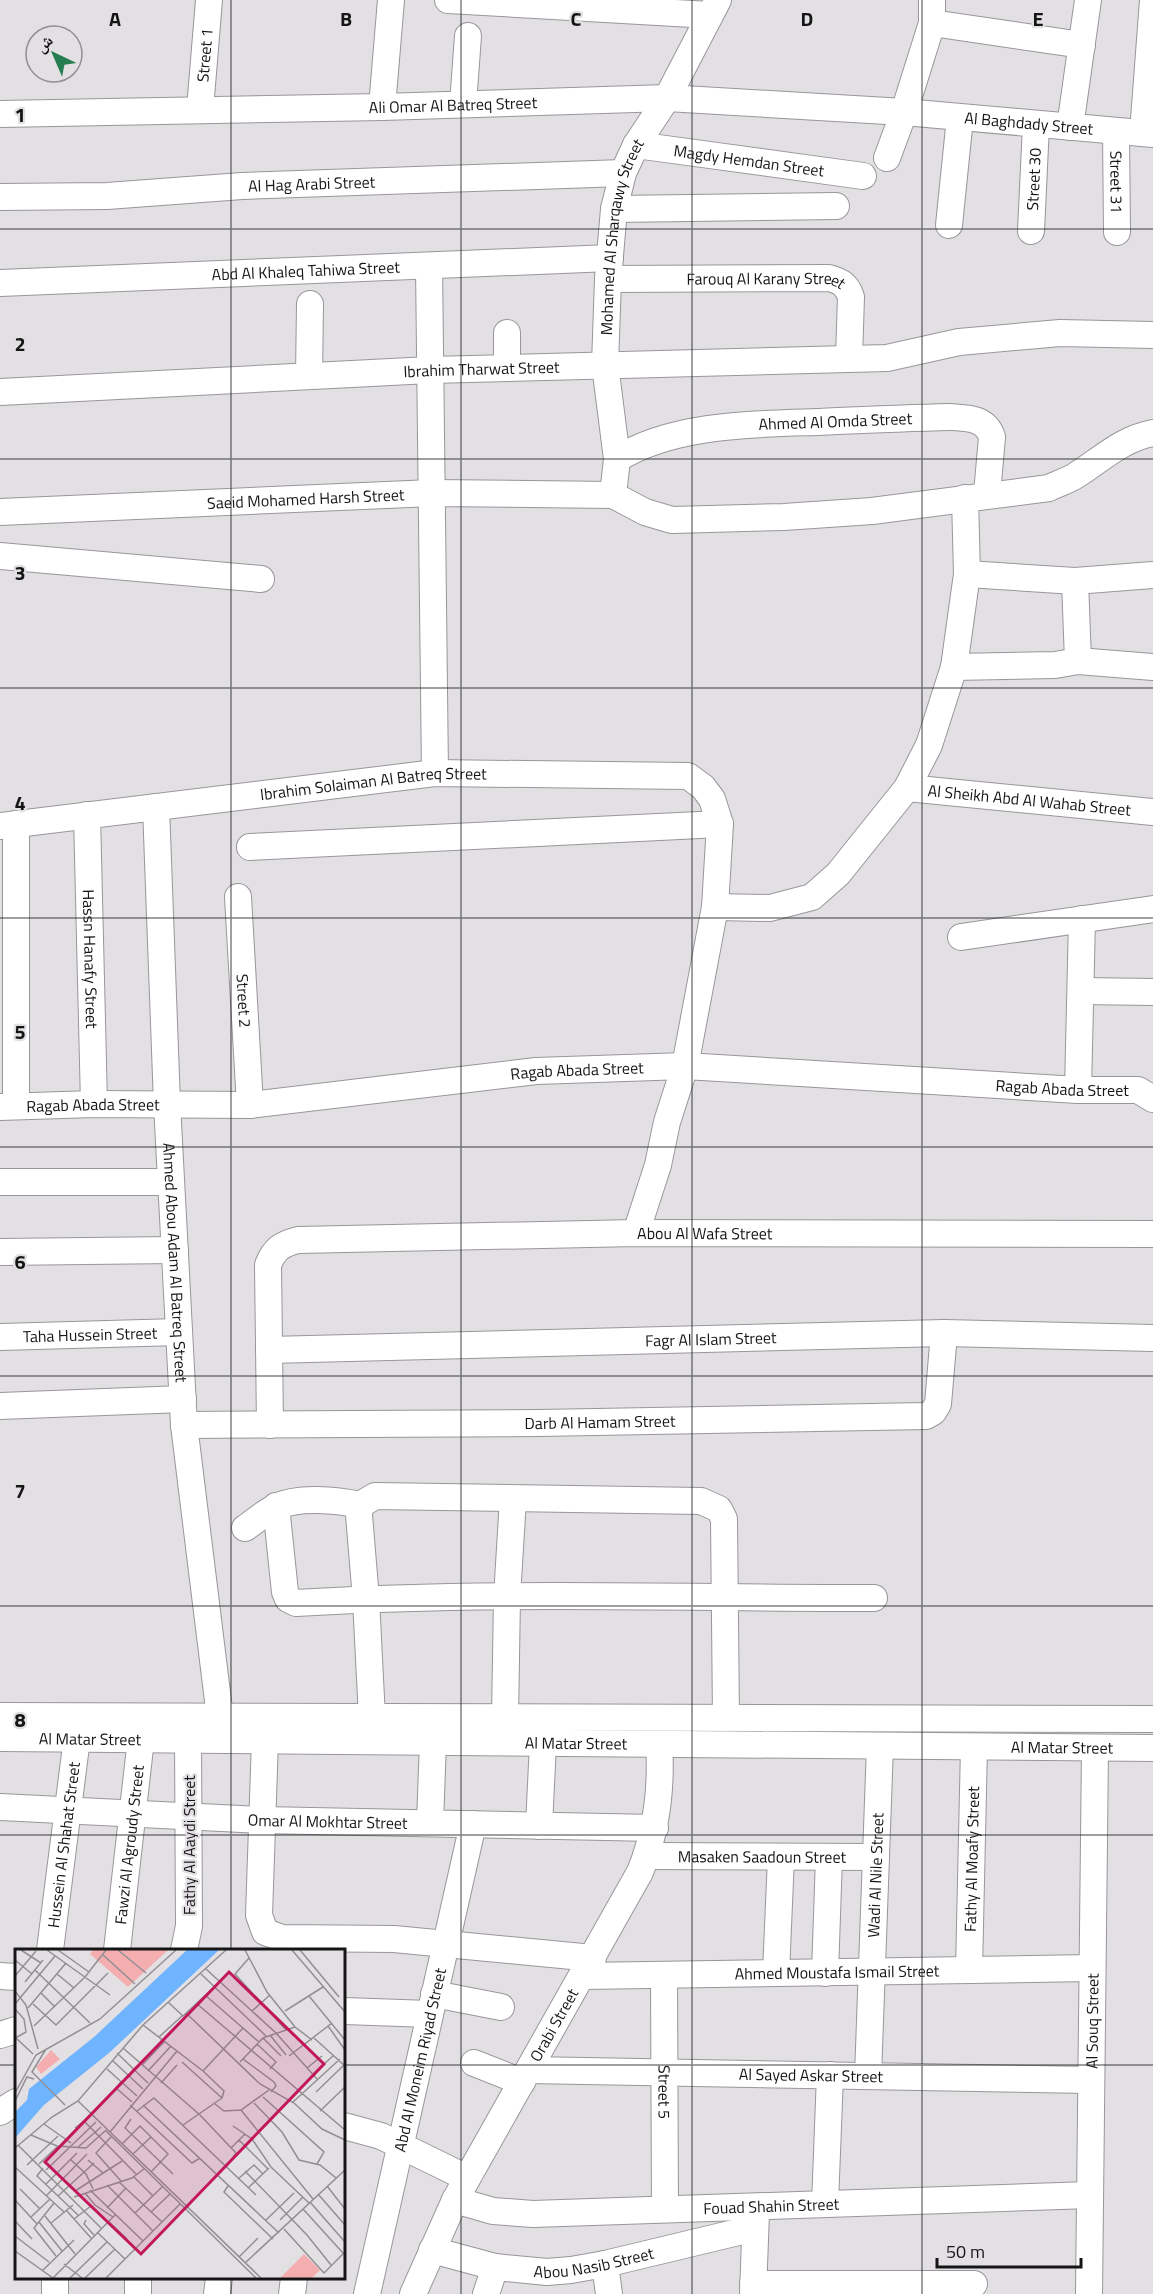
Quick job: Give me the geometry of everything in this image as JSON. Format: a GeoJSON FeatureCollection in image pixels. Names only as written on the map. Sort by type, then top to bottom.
{"type":"FeatureCollection","features":[{"type":"Feature","properties":{"kind":"street","name":"Street 1"},"geometry":{"type":"LineString","coordinates":[[200,109],[209,0]]}},
{"type":"Feature","properties":{"kind":"street"},"geometry":{"type":"LineString","coordinates":[[382,106],[391,0]]}},
{"type":"Feature","properties":{"kind":"street"},"geometry":{"type":"LineString","coordinates":[[448,0],[714,8]]}},
{"type":"Feature","properties":{"kind":"street"},"geometry":{"type":"LineString","coordinates":[[1070,127],[1088,0]]}},
{"type":"Feature","properties":{"kind":"street"},"geometry":{"type":"LineString","coordinates":[[1148,134],[1153,0]]}},
{"type":"Feature","properties":{"kind":"street","name":"Mohamed Al Sharqawy Street"},"geometry":{"type":"LineString","coordinates":[[613,495],[617,459],[605,365],[614,209],[623,173],[636,145],[667,98],[714,8]]}},
{"type":"Feature","properties":{"kind":"street"},"geometry":{"type":"LineString","coordinates":[[887,158],[904,112],[932,11],[1082,45]]}},
{"type":"Feature","properties":{"kind":"street"},"geometry":{"type":"LineString","coordinates":[[463,104],[468,36]]}},
{"type":"Feature","properties":{"kind":"street","name":"Ali Omar Al Batreq Street"},"geometry":{"type":"LineString","coordinates":[[0,114],[667,98],[904,112]]}},
{"type":"Feature","properties":{"kind":"street","name":"Al Baghdady Street"},"geometry":{"type":"LineString","coordinates":[[904,112],[1148,134]]}},
{"type":"Feature","properties":{"kind":"street"},"geometry":{"type":"LineString","coordinates":[[949,225],[960,118]]}},
{"type":"Feature","properties":{"kind":"street","name":"Street 30"},"geometry":{"type":"LineString","coordinates":[[1031,231],[1036,125]]}},
{"type":"Feature","properties":{"kind":"street","name":"Street 31"},"geometry":{"type":"LineString","coordinates":[[1116,131],[1117,231]]}},
{"type":"Feature","properties":{"kind":"street","name":"Magdy Hemdan Street"},"geometry":{"type":"LineString","coordinates":[[636,145],[863,176]]}},
{"type":"Feature","properties":{"kind":"street","name":"Al Hag Arabi Street"},"geometry":{"type":"LineString","coordinates":[[0,197],[107,196],[242,186],[623,173]]}},
{"type":"Feature","properties":{"kind":"street"},"geometry":{"type":"LineString","coordinates":[[614,209],[836,206]]}},
{"type":"Feature","properties":{"kind":"street"},"geometry":{"type":"LineString","coordinates":[[429,266],[435,773]]}},
{"type":"Feature","properties":{"kind":"street","name":"Abd Al Khaleq Tahiwa Street"},"geometry":{"type":"LineString","coordinates":[[0,284],[429,266],[609,269]]}},
{"type":"Feature","properties":{"kind":"street","name":"Farouq Al Karany Street"},"geometry":{"type":"LineString","coordinates":[[609,269],[830,278],[841,281],[851,297],[849,358]]}},
{"type":"Feature","properties":{"kind":"street"},"geometry":{"type":"LineString","coordinates":[[309,376],[310,304]]}},
{"type":"Feature","properties":{"kind":"street"},"geometry":{"type":"LineString","coordinates":[[507,333],[507,368]]}},
{"type":"Feature","properties":{"kind":"street","name":"Ibrahim Tharwat Street"},"geometry":{"type":"LineString","coordinates":[[0,392],[430,370],[887,358],[959,342],[1060,333],[1153,335]]}},
{"type":"Feature","properties":{"kind":"street","name":"Ahmed Al Omda Street"},"geometry":{"type":"LineString","coordinates":[[617,459],[634,448],[658,440],[720,427],[950,417],[981,422],[989,428],[992,437],[976,496]]}},
{"type":"Feature","properties":{"kind":"street"},"geometry":{"type":"LineString","coordinates":[[613,495],[645,512],[672,520],[784,517],[872,511],[1049,488],[1074,476],[1115,447],[1138,436],[1153,433]]}},
{"type":"Feature","properties":{"kind":"street","name":"Saeid Mohamed Harsh Street"},"geometry":{"type":"LineString","coordinates":[[0,512],[432,493],[613,495]]}},
{"type":"Feature","properties":{"kind":"street"},"geometry":{"type":"LineString","coordinates":[[715,907],[770,908],[812,897],[838,874],[907,788],[929,745],[954,667],[976,496]]}},
{"type":"Feature","properties":{"kind":"street"},"geometry":{"type":"LineString","coordinates":[[0,556],[261,579]]}},
{"type":"Feature","properties":{"kind":"street"},"geometry":{"type":"LineString","coordinates":[[967,574],[1075,581],[1153,575]]}},
{"type":"Feature","properties":{"kind":"street"},"geometry":{"type":"LineString","coordinates":[[1075,581],[1078,661]]}},
{"type":"Feature","properties":{"kind":"street"},"geometry":{"type":"LineString","coordinates":[[954,667],[1055,665],[1078,661],[1153,667]]}},
{"type":"Feature","properties":{"kind":"street","name":"Ibrahim Solaiman Al Batreq Street"},"geometry":{"type":"LineString","coordinates":[[8,825],[435,773],[688,776],[703,787],[712,799],[720,824]]}},
{"type":"Feature","properties":{"kind":"street","name":"Al Sheikh Abd Al Wahab Street"},"geometry":{"type":"LineString","coordinates":[[907,788],[1153,812]]}},
{"type":"Feature","properties":{"kind":"street","name":"Ahmed Abou Adam Al Batreq Street"},"geometry":{"type":"LineString","coordinates":[[156,807],[167,1104],[184,1425],[220,1717]]}},
{"type":"Feature","properties":{"kind":"street","name":"Hassn Hanafy Street"},"geometry":{"type":"LineString","coordinates":[[87,815],[94,1104]]}},
{"type":"Feature","properties":{"kind":"street"},"geometry":{"type":"LineString","coordinates":[[250,847],[720,824],[715,907],[686,1066],[667,1122],[658,1165],[636,1233]]}},
{"type":"Feature","properties":{"kind":"street"},"geometry":{"type":"LineString","coordinates":[[8,825],[8,1107]]}},
{"type":"Feature","properties":{"kind":"street","name":"Street 2"},"geometry":{"type":"LineString","coordinates":[[238,897],[250,1105]]}},
{"type":"Feature","properties":{"kind":"street"},"geometry":{"type":"LineString","coordinates":[[961,937],[1153,909]]}},
{"type":"Feature","properties":{"kind":"street"},"geometry":{"type":"LineString","coordinates":[[1078,1090],[1082,919]]}},
{"type":"Feature","properties":{"kind":"street"},"geometry":{"type":"LineString","coordinates":[[1082,991],[1153,992]]}},
{"type":"Feature","properties":{"kind":"street","name":"Ragab Abada Street"},"geometry":{"type":"LineString","coordinates":[[8,1107],[94,1104],[250,1105],[536,1071],[686,1066],[1078,1090],[1138,1090],[1153,1099]]}},
{"type":"Feature","properties":{"kind":"street"},"geometry":{"type":"LineString","coordinates":[[0,1182],[171,1182]]}},
{"type":"Feature","properties":{"kind":"street","name":"Abou Al Wafa Street"},"geometry":{"type":"LineString","coordinates":[[269,1350],[268,1265],[273,1253],[284,1244],[298,1240],[636,1233],[1153,1234]]}},
{"type":"Feature","properties":{"kind":"street"},"geometry":{"type":"LineString","coordinates":[[0,1252],[175,1250]]}},
{"type":"Feature","properties":{"kind":"street","name":"Taha Hussein Street"},"geometry":{"type":"LineString","coordinates":[[0,1337],[179,1332]]}},
{"type":"Feature","properties":{"kind":"street","name":"Fagr Al Islam Street"},"geometry":{"type":"LineString","coordinates":[[269,1350],[944,1333],[1153,1338]]}},
{"type":"Feature","properties":{"kind":"street","name":"Darb Al Hamam Street"},"geometry":{"type":"LineString","coordinates":[[184,1425],[926,1416],[933,1412],[938,1404],[944,1333]]}},
{"type":"Feature","properties":{"kind":"street"},"geometry":{"type":"LineString","coordinates":[[269,1350],[270,1425]]}},
{"type":"Feature","properties":{"kind":"street"},"geometry":{"type":"LineString","coordinates":[[0,1406],[183,1399]]}},
{"type":"Feature","properties":{"kind":"street"},"geometry":{"type":"LineString","coordinates":[[245,1528],[276,1506],[310,1500],[335,1500],[360,1505],[375,1496],[701,1501],[712,1504],[719,1509],[724,1519],[726,1718]]}},
{"type":"Feature","properties":{"kind":"street"},"geometry":{"type":"LineString","coordinates":[[505,1718],[507,1597],[513,1499]]}},
{"type":"Feature","properties":{"kind":"street"},"geometry":{"type":"LineString","coordinates":[[360,1505],[372,1718]]}},
{"type":"Feature","properties":{"kind":"street"},"geometry":{"type":"LineString","coordinates":[[276,1506],[285,1592],[288,1599],[296,1603],[366,1599],[507,1597],[874,1598]]}},
{"type":"Feature","properties":{"kind":"street","name":"Al Matar Street"},"geometry":{"type":"LineString","coordinates":[[0,1716],[1153,1719]]}},
{"type":"Feature","properties":{"kind":"street"},"geometry":{"type":"LineString","coordinates":[[610,1719],[611,1744]]}},
{"type":"Feature","properties":{"kind":"street","name":"Al Matar Street"},"geometry":{"type":"LineString","coordinates":[[0,1738],[1153,1748]]}},
{"type":"Feature","properties":{"kind":"street","name":"Hussein Al Shahat Street"},"geometry":{"type":"LineString","coordinates":[[50,1949],[76,1738]]}},
{"type":"Feature","properties":{"kind":"street","name":"Fawzi Al Agroudy Street"},"geometry":{"type":"LineString","coordinates":[[117,1949],[141,1739]]}},
{"type":"Feature","properties":{"kind":"street","name":"Fathy Al Aaydi Street"},"geometry":{"type":"LineString","coordinates":[[184,1949],[189,1926],[188,1739]]}},
{"type":"Feature","properties":{"kind":"street"},"geometry":{"type":"LineString","coordinates":[[262,1820],[265,1740]]}},
{"type":"Feature","properties":{"kind":"street"},"geometry":{"type":"LineString","coordinates":[[430,1823],[433,1742]]}},
{"type":"Feature","properties":{"kind":"street"},"geometry":{"type":"LineString","coordinates":[[539,1826],[543,1743]]}},
{"type":"Feature","properties":{"kind":"street","name":"Orabi Street"},"geometry":{"type":"LineString","coordinates":[[413,2294],[454,2200],[633,1887],[655,1828],[661,1773],[659,1744]]}},
{"type":"Feature","properties":{"kind":"street","name":"Wadi Al Nile Street"},"geometry":{"type":"LineString","coordinates":[[868,2076],[880,1746]]}},
{"type":"Feature","properties":{"kind":"street","name":"Fathy Al Moafy Street"},"geometry":{"type":"LineString","coordinates":[[969,1970],[974,1747]]}},
{"type":"Feature","properties":{"kind":"street","name":"Al Souq Street"},"geometry":{"type":"LineString","coordinates":[[1089,2294],[1095,1748]]}},
{"type":"Feature","properties":{"kind":"street","name":"Omar Al Mokhtar Street"},"geometry":{"type":"LineString","coordinates":[[0,1807],[262,1820],[655,1828]]}},
{"type":"Feature","properties":{"kind":"street","name":"Ahmed Moustafa Ismail Street"},"geometry":{"type":"LineString","coordinates":[[262,1820],[259,1915],[265,1932],[282,1938],[377,1939],[446,1944],[587,1967],[664,1975],[1092,1968]]}},
{"type":"Feature","properties":{"kind":"street","name":"Abd Al Moneim Riyad Street"},"geometry":{"type":"LineString","coordinates":[[367,2294],[473,1824]]}},
{"type":"Feature","properties":{"kind":"street","name":"Masaken Saadoun Street"},"geometry":{"type":"LineString","coordinates":[[646,1856],[876,1857]]}},
{"type":"Feature","properties":{"kind":"street"},"geometry":{"type":"LineString","coordinates":[[776,1973],[781,1857]]}},
{"type":"Feature","properties":{"kind":"street"},"geometry":{"type":"LineString","coordinates":[[825,1972],[829,1857]]}},
{"type":"Feature","properties":{"kind":"street","name":"Street 5"},"geometry":{"type":"LineString","coordinates":[[664,1975],[665,2209]]}},
{"type":"Feature","properties":{"kind":"street"},"geometry":{"type":"LineString","coordinates":[[0,1976],[15,1977]]}},
{"type":"Feature","properties":{"kind":"street"},"geometry":{"type":"LineString","coordinates":[[345,2011],[432,2004],[501,2007]]}},
{"type":"Feature","properties":{"kind":"street"},"geometry":{"type":"LineString","coordinates":[[0,2036],[15,2030]]}},
{"type":"Feature","properties":{"kind":"street"},"geometry":{"type":"LineString","coordinates":[[474,2063],[526,2076]]}},
{"type":"Feature","properties":{"kind":"street","name":"Al Sayed Askar Street"},"geometry":{"type":"LineString","coordinates":[[526,2076],[664,2072],[1091,2080]]}},
{"type":"Feature","properties":{"kind":"street"},"geometry":{"type":"LineString","coordinates":[[825,2204],[830,2075]]}},
{"type":"Feature","properties":{"kind":"street"},"geometry":{"type":"LineString","coordinates":[[0,2112],[15,2103]]}},
{"type":"Feature","properties":{"kind":"street"},"geometry":{"type":"LineString","coordinates":[[345,2126],[381,2136],[467,2178]]}},
{"type":"Feature","properties":{"kind":"street","name":"Fouad Shahin Street"},"geometry":{"type":"LineString","coordinates":[[454,2200],[513,2214],[665,2209],[755,2217],[825,2204],[1090,2195]]}},
{"type":"Feature","properties":{"kind":"street"},"geometry":{"type":"LineString","coordinates":[[755,2217],[753,2289],[939,2289],[974,2284]]}},
{"type":"Feature","properties":{"kind":"street","name":"Abou Nasib Street"},"geometry":{"type":"LineString","coordinates":[[432,2250],[495,2267],[547,2272],[605,2264],[755,2217]]}},
{"type":"Feature","properties":{"kind":"street"},"geometry":{"type":"LineString","coordinates":[[605,2264],[609,2294]]}},
{"type":"Feature","properties":{"kind":"street"},"geometry":{"type":"LineString","coordinates":[[486,2294],[495,2267]]}},
{"type":"Feature","properties":{"kind":"street"},"geometry":{"type":"LineString","coordinates":[[217,2294],[219,2279]]}},
{"type":"Feature","properties":{"kind":"street"},"geometry":{"type":"LineString","coordinates":[[292,2294],[294,2279]]}}]}
